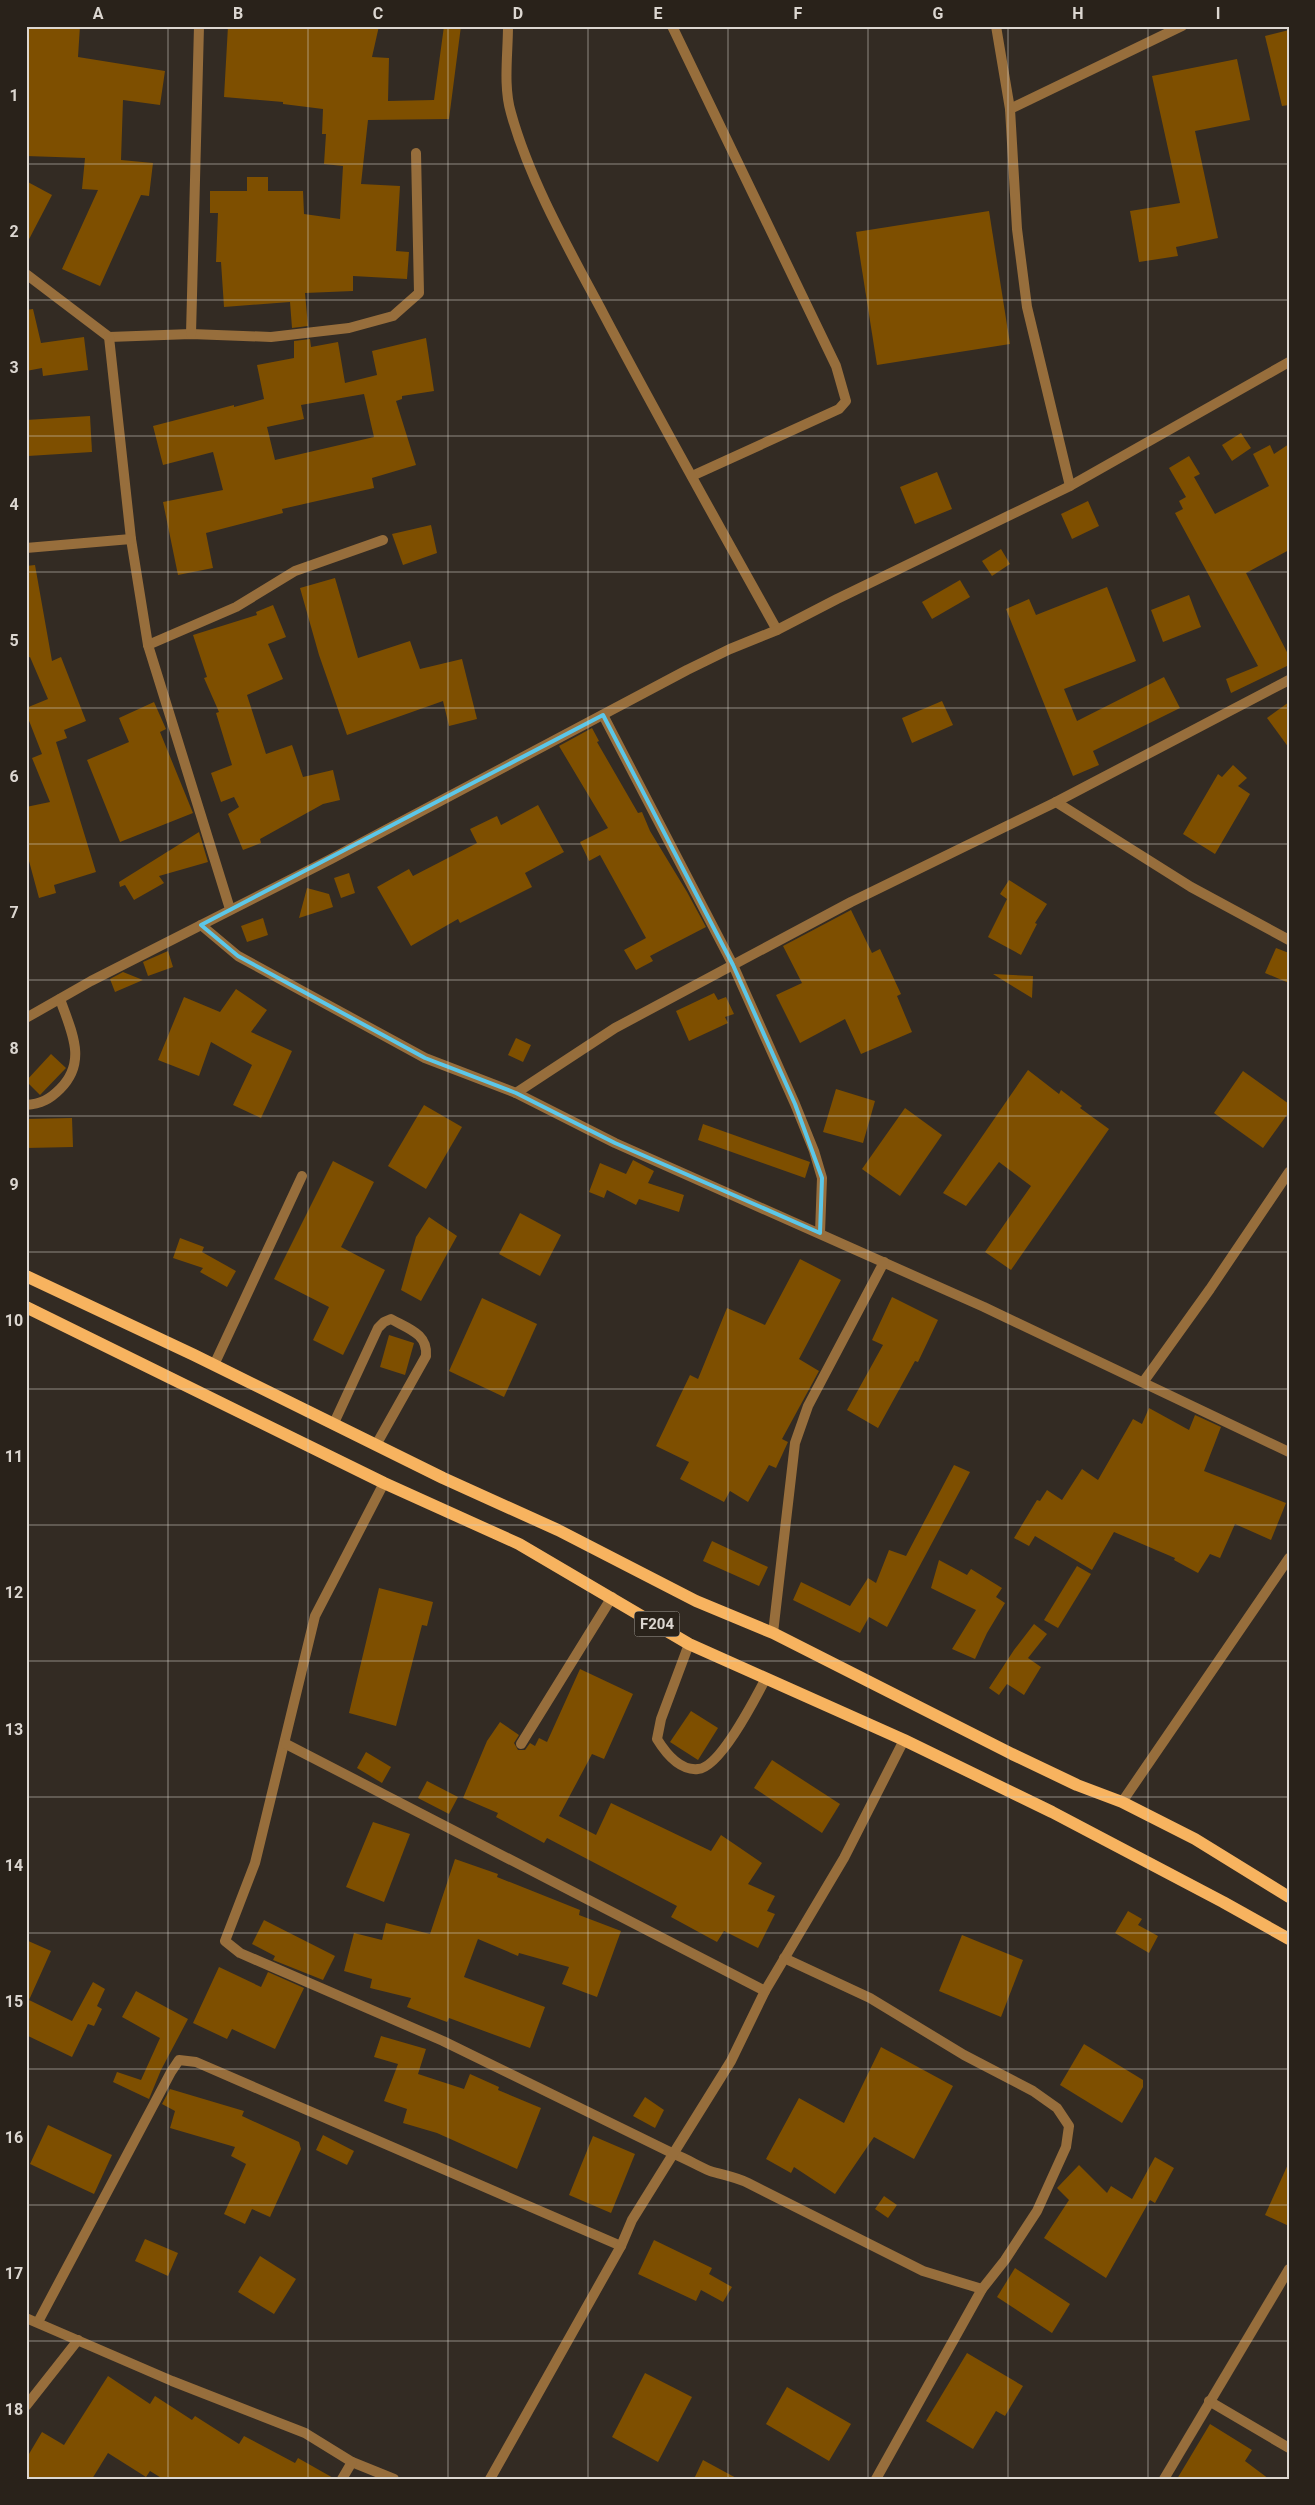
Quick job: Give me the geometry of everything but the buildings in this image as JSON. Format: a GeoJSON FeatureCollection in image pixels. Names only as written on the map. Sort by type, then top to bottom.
{"type":"FeatureCollection","features":[{"type":"Feature","properties":{"kind":"main road","name":"F204"},"geometry":{"type":"LineString","coordinates":[[26,1276],[214,1365],[376,1445],[558,1530],[696,1601],[773,1633],[1012,1754],[1077,1785],[1122,1802],[1195,1839],[1289,1897]]}},
{"type":"Feature","properties":{"kind":"main road","name":"F204"},"geometry":{"type":"LineString","coordinates":[[26,1307],[384,1483],[519,1544],[689,1644],[904,1740],[1052,1812],[1289,1939]]}},
{"type":"Feature","properties":{"kind":"street"},"geometry":{"type":"LineString","coordinates":[[191,334],[199,26]]}},
{"type":"Feature","properties":{"kind":"street"},"geometry":{"type":"LineString","coordinates":[[508,26],[507,85],[510,111],[523,150],[565,242],[777,630]]}},
{"type":"Feature","properties":{"kind":"street"},"geometry":{"type":"LineString","coordinates":[[672,26],[836,366],[846,400],[839,409],[692,476]]}},
{"type":"Feature","properties":{"kind":"street"},"geometry":{"type":"LineString","coordinates":[[996,26],[1010,110],[1017,229],[1027,307],[1070,486]]}},
{"type":"Feature","properties":{"kind":"street"},"geometry":{"type":"LineString","coordinates":[[1010,110],[1182,26]]}},
{"type":"Feature","properties":{"kind":"street"},"geometry":{"type":"LineString","coordinates":[[26,274],[109,337],[191,334],[271,337],[350,328],[394,316],[419,294],[416,152]]}},
{"type":"Feature","properties":{"kind":"street"},"geometry":{"type":"LineString","coordinates":[[109,337],[130,539],[148,645],[230,909]]}},
{"type":"Feature","properties":{"kind":"street"},"geometry":{"type":"LineString","coordinates":[[26,1018],[230,909],[331,859],[730,649],[777,630],[1070,486],[1289,362]]}},
{"type":"Feature","properties":{"kind":"street"},"geometry":{"type":"LineString","coordinates":[[26,548],[130,539]]}},
{"type":"Feature","properties":{"kind":"street"},"geometry":{"type":"LineString","coordinates":[[148,645],[236,607],[296,571],[383,540]]}},
{"type":"Feature","properties":{"kind":"street"},"geometry":{"type":"LineString","coordinates":[[516,1093],[615,1028],[851,902],[1056,802],[1289,680]]}},
{"type":"Feature","properties":{"kind":"street"},"geometry":{"type":"LineString","coordinates":[[603,715],[733,965],[814,1151],[822,1178],[820,1234]]}},
{"type":"Feature","properties":{"kind":"street"},"geometry":{"type":"LineString","coordinates":[[1056,802],[1191,887],[1289,940]]}},
{"type":"Feature","properties":{"kind":"street"},"geometry":{"type":"LineString","coordinates":[[201,925],[238,956],[425,1058],[516,1093],[615,1143],[884,1262],[1144,1381],[1289,1452]]}},
{"type":"Feature","properties":{"kind":"street"},"geometry":{"type":"LineString","coordinates":[[26,1106],[50,1099],[74,1070],[76,1054],[73,1038],[60,999]]}},
{"type":"Feature","properties":{"kind":"street"},"geometry":{"type":"LineString","coordinates":[[1144,1381],[1210,1289],[1289,1172]]}},
{"type":"Feature","properties":{"kind":"street"},"geometry":{"type":"LineString","coordinates":[[214,1365],[302,1176]]}},
{"type":"Feature","properties":{"kind":"street"},"geometry":{"type":"LineString","coordinates":[[773,1633],[795,1443],[808,1406],[884,1262]]}},
{"type":"Feature","properties":{"kind":"street"},"geometry":{"type":"LineString","coordinates":[[334,1423],[378,1328],[384,1322],[391,1319],[422,1336],[427,1346],[426,1356],[376,1445]]}},
{"type":"Feature","properties":{"kind":"street"},"geometry":{"type":"LineString","coordinates":[[384,1483],[315,1616],[286,1744],[255,1862],[225,1941],[240,1952],[442,2041],[674,2154],[692,2160],[710,2170],[732,2175],[924,2271],[982,2289]]}},
{"type":"Feature","properties":{"kind":"street"},"geometry":{"type":"LineString","coordinates":[[1122,1802],[1289,1558]]}},
{"type":"Feature","properties":{"kind":"street"},"geometry":{"type":"LineString","coordinates":[[521,1744],[612,1597]]}},
{"type":"Feature","properties":{"kind":"street"},"geometry":{"type":"LineString","coordinates":[[689,1644],[661,1720],[657,1738],[667,1755],[683,1766],[698,1769],[710,1764],[732,1737],[766,1678]]}},
{"type":"Feature","properties":{"kind":"street"},"geometry":{"type":"LineString","coordinates":[[490,2479],[622,2246],[632,2220],[731,2061],[765,1991],[844,1858],[904,1740]]}},
{"type":"Feature","properties":{"kind":"street"},"geometry":{"type":"LineString","coordinates":[[286,1744],[765,1991]]}},
{"type":"Feature","properties":{"kind":"street"},"geometry":{"type":"LineString","coordinates":[[784,1958],[870,1998],[964,2054],[1034,2091],[1057,2108],[1069,2126],[1066,2147],[1037,2211],[1005,2260],[982,2289],[876,2479]]}},
{"type":"Feature","properties":{"kind":"street"},"geometry":{"type":"LineString","coordinates":[[38,2322],[179,2060],[196,2062],[622,2246]]}},
{"type":"Feature","properties":{"kind":"street"},"geometry":{"type":"LineString","coordinates":[[1164,2479],[1289,2269]]}},
{"type":"Feature","properties":{"kind":"street"},"geometry":{"type":"LineString","coordinates":[[26,2318],[172,2380],[305,2433],[352,2462],[394,2479]]}},
{"type":"Feature","properties":{"kind":"street"},"geometry":{"type":"LineString","coordinates":[[26,2406],[78,2340]]}},
{"type":"Feature","properties":{"kind":"street"},"geometry":{"type":"LineString","coordinates":[[1209,2401],[1289,2448]]}},
{"type":"Feature","properties":{"kind":"street"},"geometry":{"type":"LineString","coordinates":[[342,2479],[352,2462]]}},
{"type":"Feature","properties":{"kind":"highlighted area"},"geometry":{"type":"Polygon","coordinates":[[[603,715],[733,965],[795,1104],[822,1178],[820,1233],[615,1143],[516,1093],[425,1058],[238,956],[201,925],[603,715]]]}}]}
